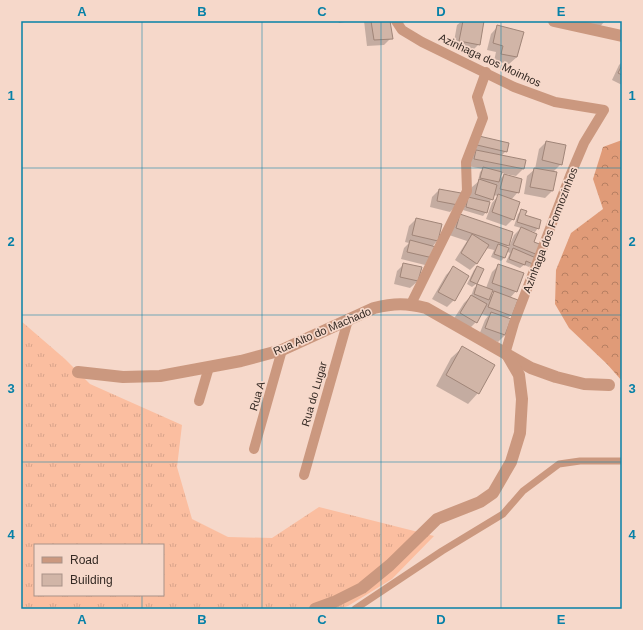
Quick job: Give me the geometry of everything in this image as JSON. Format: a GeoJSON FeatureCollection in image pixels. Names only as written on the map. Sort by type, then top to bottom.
{"type":"FeatureCollection","features":[{"type":"Feature","properties":{"kind":"street","name":"Azinhaga dos Moinhos"},"geometry":{"type":"LineString","coordinates":[[396,21],[402,30],[422,42],[514,87],[555,102],[604,110]]}},
{"type":"Feature","properties":{"kind":"street"},"geometry":{"type":"LineString","coordinates":[[554,21],[622,36]]}},
{"type":"Feature","properties":{"kind":"street"},"geometry":{"type":"LineString","coordinates":[[411,304],[466,191],[466,162],[483,118],[477,97],[486,72]]}},
{"type":"Feature","properties":{"kind":"street","name":"Azinhaga dos Formozinhos"},"geometry":{"type":"LineString","coordinates":[[506,354],[514,323],[570,176],[584,143],[604,110]]}},
{"type":"Feature","properties":{"kind":"street","name":"Rua Alto do Machado"},"geometry":{"type":"LineString","coordinates":[[78,372],[123,377],[160,376],[241,361],[282,350],[374,308],[386,305],[411,304],[426,308],[531,368],[556,377],[584,384],[609,385]]}},
{"type":"Feature","properties":{"kind":"street","name":"Rua do Lugar"},"geometry":{"type":"LineString","coordinates":[[304,475],[348,320]]}},
{"type":"Feature","properties":{"kind":"street","name":"Rua A"},"geometry":{"type":"LineString","coordinates":[[254,448],[282,350]]}},
{"type":"Feature","properties":{"kind":"street"},"geometry":{"type":"LineString","coordinates":[[315,609],[334,602],[362,588],[390,565],[437,519],[480,502],[493,493],[511,462],[520,433],[522,399],[519,375],[506,354]]}},
{"type":"Feature","properties":{"kind":"street"},"geometry":{"type":"LineString","coordinates":[[199,401],[209,367]]}},
{"type":"Feature","properties":{"kind":"lane"},"geometry":{"type":"LineString","coordinates":[[355,609],[442,551],[503,514],[523,491],[559,464],[580,460],[622,461]]}},
{"type":"Feature","properties":{"kind":"green space"},"geometry":{"type":"Polygon","coordinates":[[[622,140],[622,381],[607,364],[569,328],[555,304],[556,270],[571,233],[603,209],[593,179],[603,147],[622,140]]]}},
{"type":"Feature","properties":{"kind":"green space"},"geometry":{"type":"Polygon","coordinates":[[[21,321],[65,359],[90,384],[182,425],[177,467],[192,519],[228,537],[272,538],[319,507],[434,536],[392,579],[348,606],[339,609],[21,609],[21,321]]]}},
{"type":"Feature","properties":{"kind":"building"},"geometry":{"type":"Polygon","coordinates":[[[371,21],[390,21],[393,39],[374,40],[371,21]]]}},
{"type":"Feature","properties":{"kind":"building"},"geometry":{"type":"Polygon","coordinates":[[[463,21],[484,21],[480,45],[459,41],[463,21]]]}},
{"type":"Feature","properties":{"kind":"building"},"geometry":{"type":"Polygon","coordinates":[[[497,25],[524,32],[517,57],[501,54],[503,46],[493,43],[497,25]]]}},
{"type":"Feature","properties":{"kind":"building"},"geometry":{"type":"Polygon","coordinates":[[[622,65],[622,75],[618,73],[622,65]]]}},
{"type":"Feature","properties":{"kind":"building"},"geometry":{"type":"Polygon","coordinates":[[[479,136],[509,143],[507,152],[477,145],[479,136]]]}},
{"type":"Feature","properties":{"kind":"building"},"geometry":{"type":"Polygon","coordinates":[[[546,141],[566,145],[562,165],[542,160],[546,141]]]}},
{"type":"Feature","properties":{"kind":"building"},"geometry":{"type":"Polygon","coordinates":[[[476,150],[526,160],[524,169],[474,159],[476,150]]]}},
{"type":"Feature","properties":{"kind":"building"},"geometry":{"type":"Polygon","coordinates":[[[483,167],[502,172],[499,182],[480,178],[483,167]]]}},
{"type":"Feature","properties":{"kind":"building"},"geometry":{"type":"Polygon","coordinates":[[[534,168],[557,172],[553,191],[530,187],[534,168]]]}},
{"type":"Feature","properties":{"kind":"building"},"geometry":{"type":"Polygon","coordinates":[[[504,174],[522,179],[519,193],[500,189],[504,174]]]}},
{"type":"Feature","properties":{"kind":"building"},"geometry":{"type":"Polygon","coordinates":[[[479,179],[497,185],[493,200],[475,194],[479,179]]]}},
{"type":"Feature","properties":{"kind":"building"},"geometry":{"type":"Polygon","coordinates":[[[439,189],[461,193],[458,205],[437,201],[439,189]]]}},
{"type":"Feature","properties":{"kind":"building"},"geometry":{"type":"Polygon","coordinates":[[[498,194],[520,202],[514,220],[492,212],[498,194]]]}},
{"type":"Feature","properties":{"kind":"building"},"geometry":{"type":"Polygon","coordinates":[[[468,197],[490,202],[487,213],[466,207],[468,197]]]}},
{"type":"Feature","properties":{"kind":"building"},"geometry":{"type":"Polygon","coordinates":[[[521,209],[527,211],[525,215],[541,220],[539,229],[517,222],[521,209]]]}},
{"type":"Feature","properties":{"kind":"building"},"geometry":{"type":"Polygon","coordinates":[[[460,214],[513,232],[509,246],[456,228],[460,214]]]}},
{"type":"Feature","properties":{"kind":"building"},"geometry":{"type":"Polygon","coordinates":[[[416,218],[442,224],[438,241],[412,235],[416,218]]]}},
{"type":"Feature","properties":{"kind":"building"},"geometry":{"type":"Polygon","coordinates":[[[521,227],[537,234],[534,242],[542,245],[538,255],[513,245],[521,227]]]}},
{"type":"Feature","properties":{"kind":"building"},"geometry":{"type":"Polygon","coordinates":[[[472,234],[489,245],[477,264],[461,253],[472,234]]]}},
{"type":"Feature","properties":{"kind":"building"},"geometry":{"type":"Polygon","coordinates":[[[410,240],[436,247],[433,258],[407,252],[410,240]]]}},
{"type":"Feature","properties":{"kind":"building"},"geometry":{"type":"Polygon","coordinates":[[[498,244],[509,248],[505,258],[494,254],[498,244]]]}},
{"type":"Feature","properties":{"kind":"building"},"geometry":{"type":"Polygon","coordinates":[[[513,248],[536,258],[533,264],[526,261],[525,265],[509,259],[513,248]]]}},
{"type":"Feature","properties":{"kind":"building"},"geometry":{"type":"Polygon","coordinates":[[[403,263],[422,267],[418,281],[400,277],[403,263]]]}},
{"type":"Feature","properties":{"kind":"building"},"geometry":{"type":"Polygon","coordinates":[[[498,264],[524,273],[517,292],[492,283],[498,264]]]}},
{"type":"Feature","properties":{"kind":"building"},"geometry":{"type":"Polygon","coordinates":[[[453,266],[469,276],[455,301],[438,292],[453,266]]]}},
{"type":"Feature","properties":{"kind":"building"},"geometry":{"type":"Polygon","coordinates":[[[477,266],[484,269],[477,284],[470,281],[477,266]]]}},
{"type":"Feature","properties":{"kind":"building"},"geometry":{"type":"Polygon","coordinates":[[[477,284],[493,290],[489,300],[474,294],[477,284]]]}},
{"type":"Feature","properties":{"kind":"building"},"geometry":{"type":"Polygon","coordinates":[[[494,291],[518,300],[512,316],[488,307],[494,291]]]}},
{"type":"Feature","properties":{"kind":"building"},"geometry":{"type":"Polygon","coordinates":[[[471,295],[487,304],[477,323],[460,313],[471,295]]]}},
{"type":"Feature","properties":{"kind":"building"},"geometry":{"type":"Polygon","coordinates":[[[491,312],[511,319],[505,335],[485,328],[491,312]]]}},
{"type":"Feature","properties":{"kind":"building"},"geometry":{"type":"Polygon","coordinates":[[[462,346],[495,365],[479,394],[446,375],[462,346]]]}}]}
